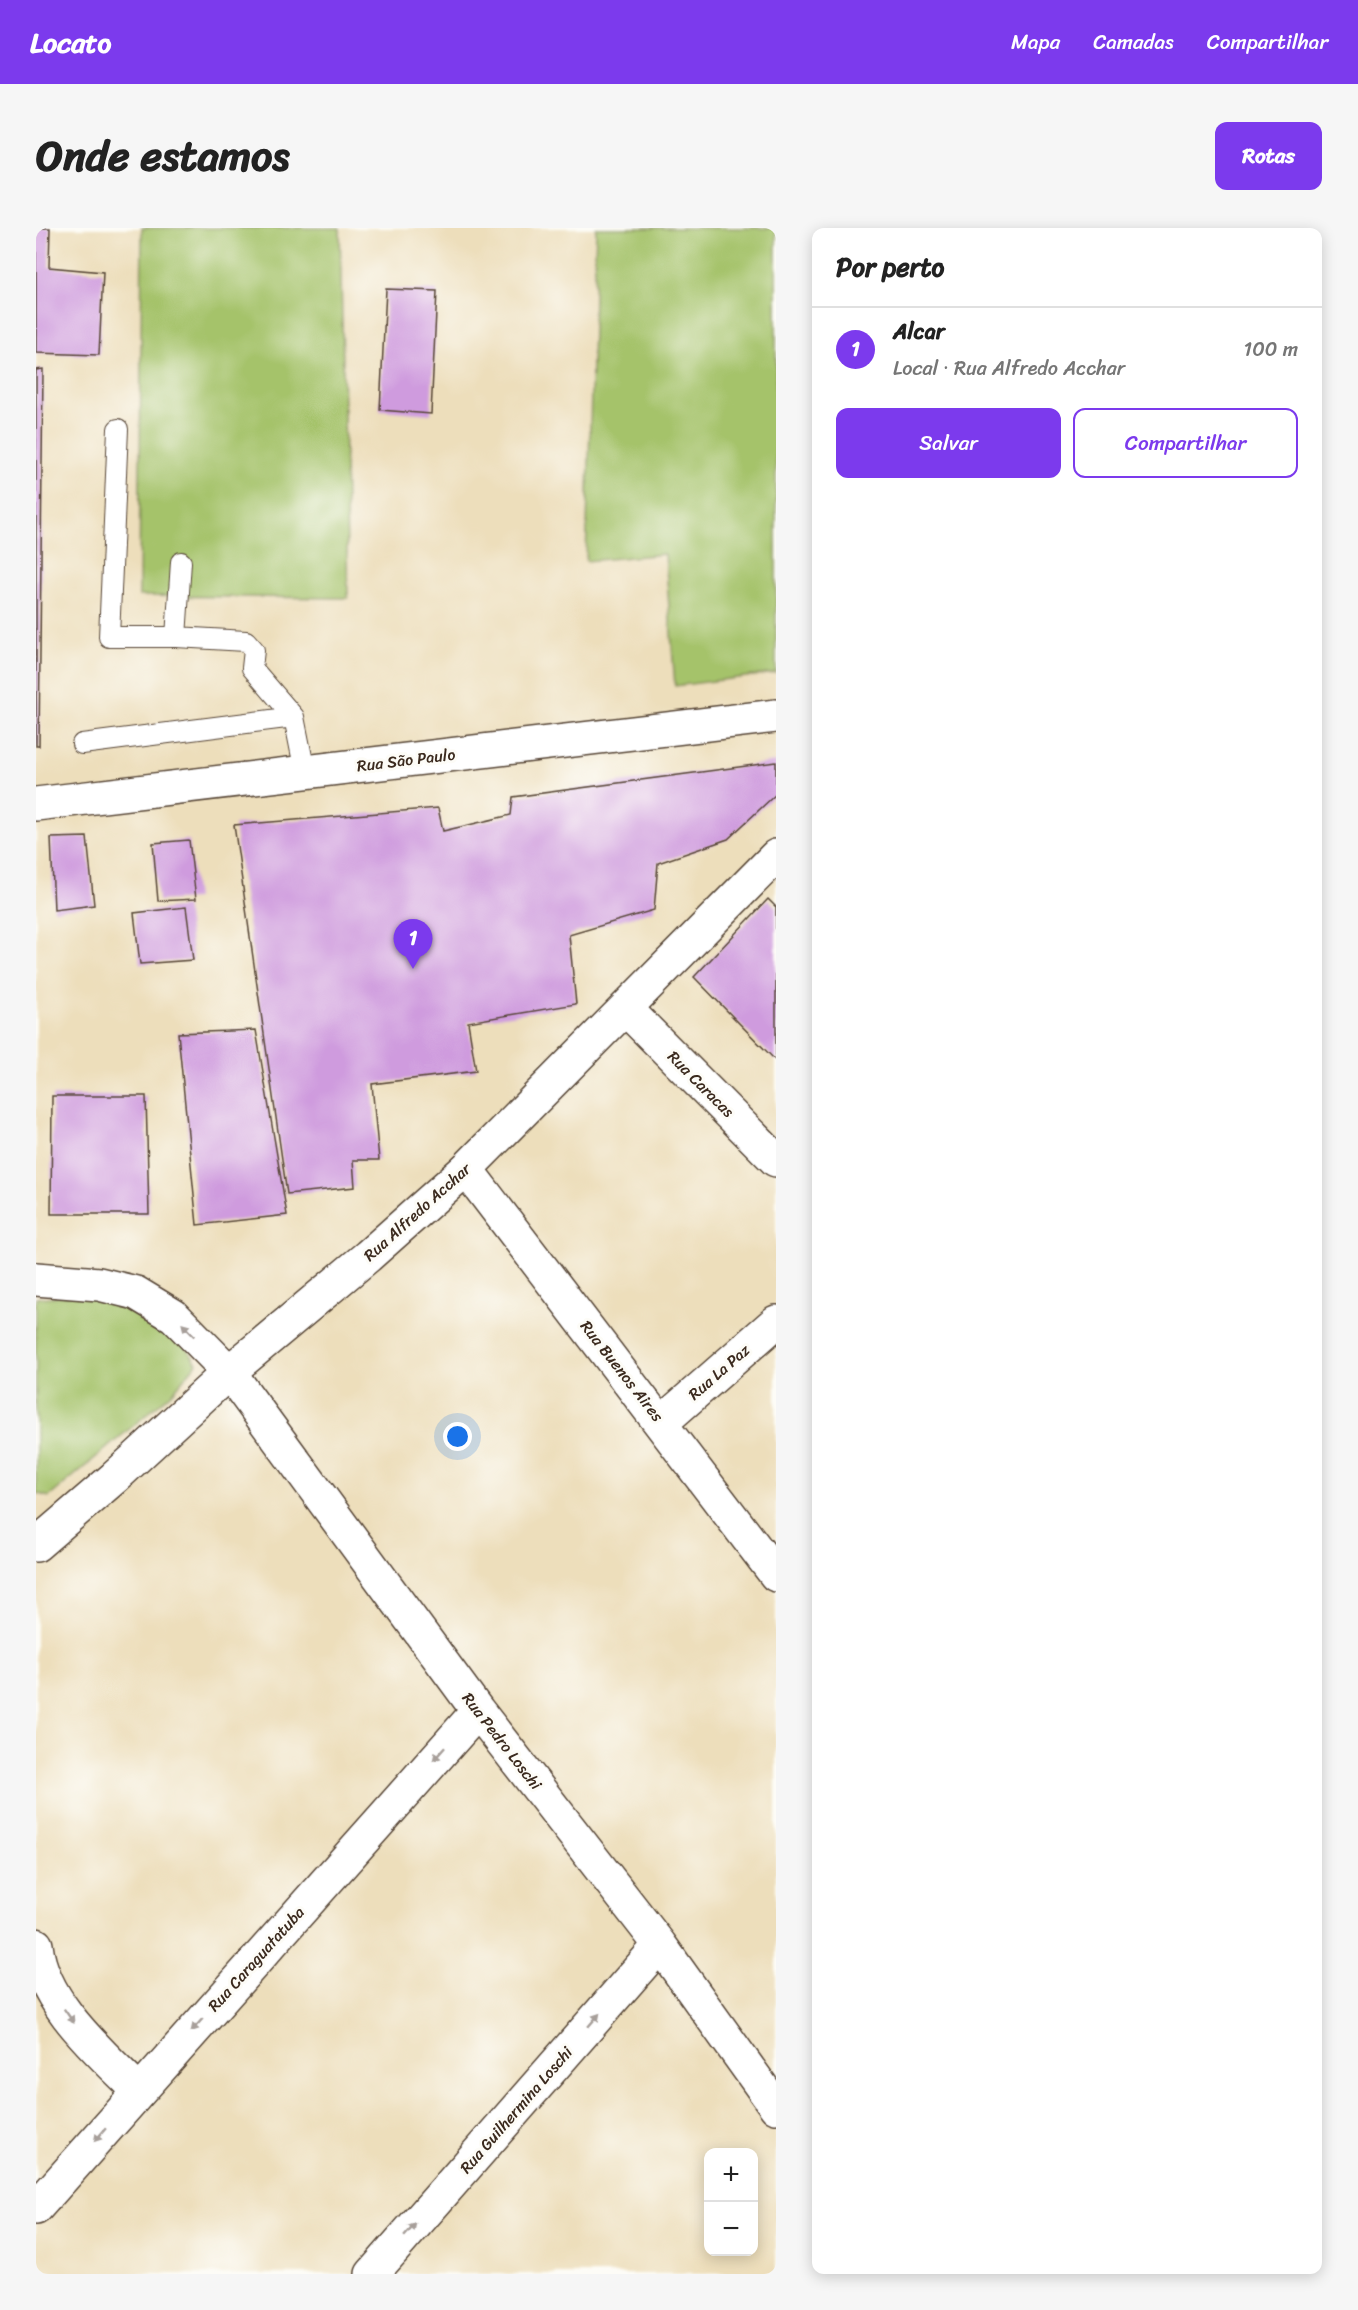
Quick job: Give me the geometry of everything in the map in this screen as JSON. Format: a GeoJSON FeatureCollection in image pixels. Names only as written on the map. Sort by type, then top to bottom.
{"type":"FeatureCollection","features":[{"type":"Feature","properties":{"kind":"street","name":"Rua São Paulo"},"geometry":{"type":"LineString","coordinates":[[36,804],[776,716]]}},
{"type":"Feature","properties":{"kind":"street","name":"Rua Alfredo Acchar"},"geometry":{"type":"LineString","coordinates":[[36,1545],[114,1478],[229,1372],[368,1256],[466,1169],[776,856]]}},
{"type":"Feature","properties":{"kind":"street","name":"Rua Caracas"},"geometry":{"type":"LineString","coordinates":[[626,1009],[776,1160]]}},
{"type":"Feature","properties":{"kind":"street","name":"Rua Buenos Aires"},"geometry":{"type":"LineString","coordinates":[[466,1169],[776,1575]]}},
{"type":"Feature","properties":{"kind":"street","name":"Rua Pedro Loschi"},"geometry":{"type":"LineString","coordinates":[[36,1279],[99,1284],[136,1293],[174,1316],[229,1372],[478,1711],[660,1945],[776,2107]]}},
{"type":"Feature","properties":{"kind":"street","name":"Rua La Paz"},"geometry":{"type":"LineString","coordinates":[[661,1423],[776,1322]]}},
{"type":"Feature","properties":{"kind":"street","name":"Rua Caraguatatuba"},"geometry":{"type":"LineString","coordinates":[[36,2208],[478,1711]]}},
{"type":"Feature","properties":{"kind":"street"},"geometry":{"type":"LineString","coordinates":[[36,1945],[37,1959],[51,1991],[82,2034],[139,2091]]}},
{"type":"Feature","properties":{"kind":"street","name":"Rua Guilhermina Loschi"},"geometry":{"type":"LineString","coordinates":[[372,2274],[660,1945]]}},
{"type":"Feature","properties":{"kind":"lane"},"geometry":{"type":"LineString","coordinates":[[118,429],[109,638],[176,636],[246,641],[254,650],[252,668],[294,717],[305,771]]}},
{"type":"Feature","properties":{"kind":"lane"},"geometry":{"type":"LineString","coordinates":[[176,636],[181,562]]}},
{"type":"Feature","properties":{"kind":"lane"},"geometry":{"type":"LineString","coordinates":[[82,744],[294,717]]}},
{"type":"Feature","properties":{"kind":"green space"},"geometry":{"type":"Polygon","coordinates":[[[142,228],[340,228],[348,598],[139,596],[142,228]]]}},
{"type":"Feature","properties":{"kind":"green space"},"geometry":{"type":"Polygon","coordinates":[[[596,228],[776,228],[776,673],[675,686],[665,554],[586,561],[596,228]]]}},
{"type":"Feature","properties":{"kind":"green space"},"geometry":{"type":"Polygon","coordinates":[[[86,1294],[137,1306],[177,1334],[197,1363],[172,1393],[49,1497],[36,1493],[36,1298],[86,1294]]]}},
{"type":"Feature","properties":{"kind":"building"},"geometry":{"type":"Polygon","coordinates":[[[36,228],[50,228],[49,267],[103,272],[99,355],[36,353],[36,228]]]}},
{"type":"Feature","properties":{"kind":"building"},"geometry":{"type":"Polygon","coordinates":[[[386,289],[437,291],[431,414],[380,410],[386,289]]]}},
{"type":"Feature","properties":{"kind":"building"},"geometry":{"type":"Polygon","coordinates":[[[43,369],[39,746],[36,746],[36,370],[43,369]]]}},
{"type":"Feature","properties":{"kind":"building"},"geometry":{"type":"Polygon","coordinates":[[[776,762],[776,794],[728,839],[658,863],[654,910],[569,935],[576,1004],[468,1022],[476,1071],[372,1084],[379,1160],[353,1160],[355,1187],[287,1194],[234,825],[438,808],[443,831],[511,815],[513,797],[776,762]]]}},
{"type":"Feature","properties":{"kind":"building"},"geometry":{"type":"Polygon","coordinates":[[[87,837],[94,905],[54,910],[51,838],[87,837]]]}},
{"type":"Feature","properties":{"kind":"building"},"geometry":{"type":"Polygon","coordinates":[[[189,840],[196,899],[158,901],[153,843],[189,840]]]}},
{"type":"Feature","properties":{"kind":"building"},"geometry":{"type":"Polygon","coordinates":[[[768,899],[776,907],[776,1061],[694,977],[768,899]]]}},
{"type":"Feature","properties":{"kind":"building"},"geometry":{"type":"Polygon","coordinates":[[[186,907],[193,960],[140,964],[134,913],[186,907]]]}},
{"type":"Feature","properties":{"kind":"building"},"geometry":{"type":"Polygon","coordinates":[[[256,1030],[287,1215],[197,1225],[178,1033],[256,1030]]]}},
{"type":"Feature","properties":{"kind":"building"},"geometry":{"type":"Polygon","coordinates":[[[52,1096],[146,1096],[149,1214],[51,1214],[52,1096]]]}},
{"type":"Feature","properties":{"kind":"place","name":"Alcar"},"geometry":{"type":"Point","coordinates":[413,969]}}]}
